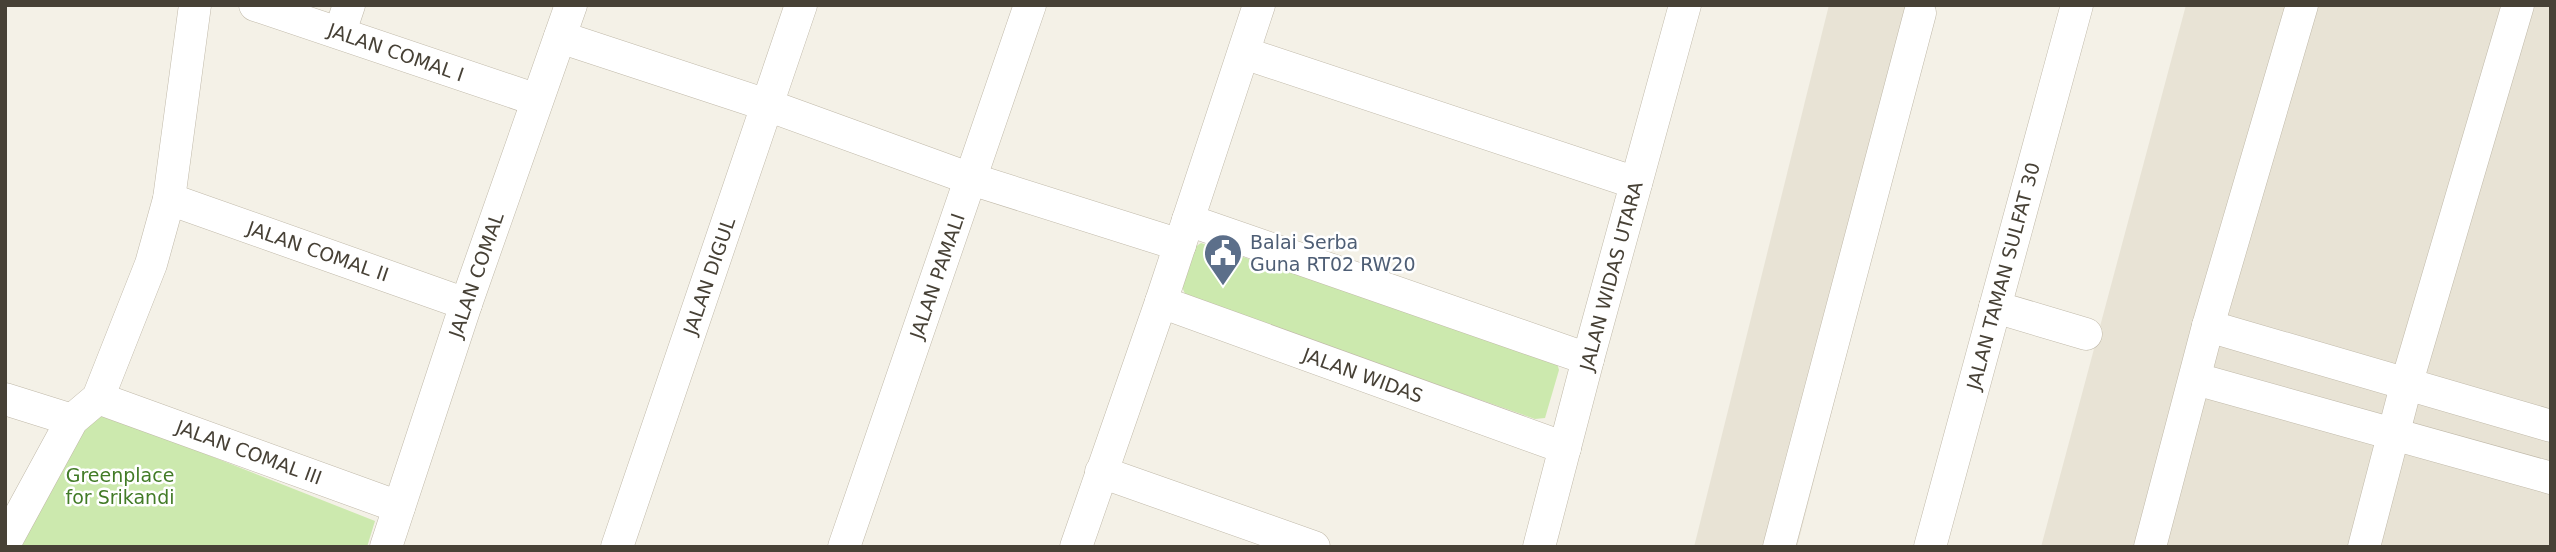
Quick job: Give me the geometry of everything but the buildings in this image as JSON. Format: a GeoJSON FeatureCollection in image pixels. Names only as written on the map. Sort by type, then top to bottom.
{"type":"FeatureCollection","features":[{"type":"Feature","properties":{"kind":"street"},"geometry":{"type":"LineString","coordinates":[[5,543],[72,420],[98,398],[150,264],[169,199],[195,5]]}},
{"type":"Feature","properties":{"kind":"street","name":"JALAN COMAL I"},"geometry":{"type":"LineString","coordinates":[[255,5],[344,19],[537,100]]}},
{"type":"Feature","properties":{"kind":"street","name":"JALAN COMAL"},"geometry":{"type":"LineString","coordinates":[[386,547],[466,304],[571,5]]}},
{"type":"Feature","properties":{"kind":"street","name":"JALAN DIGUL"},"geometry":{"type":"LineString","coordinates":[[617,547],[801,5]]}},
{"type":"Feature","properties":{"kind":"street","name":"JALAN PAMALI"},"geometry":{"type":"LineString","coordinates":[[844,547],[1030,5]]}},
{"type":"Feature","properties":{"kind":"street"},"geometry":{"type":"LineString","coordinates":[[1076,547],[1161,302],[1259,5]]}},
{"type":"Feature","properties":{"kind":"street","name":"JALAN TAMAN SULFAT 30"},"geometry":{"type":"LineString","coordinates":[[1930,547],[2077,5]]}},
{"type":"Feature","properties":{"kind":"street"},"geometry":{"type":"LineString","coordinates":[[2150,547],[2208,326],[2302,5]]}},
{"type":"Feature","properties":{"kind":"street"},"geometry":{"type":"LineString","coordinates":[[2364,547],[2407,382],[2518,5]]}},
{"type":"Feature","properties":{"kind":"street","name":"JALAN WIDAS UTARA"},"geometry":{"type":"LineString","coordinates":[[1539,547],[1682,6]]}},
{"type":"Feature","properties":{"kind":"street"},"geometry":{"type":"LineString","coordinates":[[1779,547],[1920,13]]}},
{"type":"Feature","properties":{"kind":"street"},"geometry":{"type":"LineString","coordinates":[[560,37],[767,105],[971,179],[1184,233],[1588,359]]}},
{"type":"Feature","properties":{"kind":"street"},"geometry":{"type":"LineString","coordinates":[[1244,52],[1636,183]]}},
{"type":"Feature","properties":{"kind":"street","name":"JALAN COMAL II"},"geometry":{"type":"LineString","coordinates":[[169,199],[466,304]]}},
{"type":"Feature","properties":{"kind":"street","name":"JALAN WIDAS"},"geometry":{"type":"LineString","coordinates":[[1161,302],[1564,448]]}},
{"type":"Feature","properties":{"kind":"street"},"geometry":{"type":"LineString","coordinates":[[1995,307],[2086,334]]}},
{"type":"Feature","properties":{"kind":"street"},"geometry":{"type":"LineString","coordinates":[[2208,326],[2551,426]]}},
{"type":"Feature","properties":{"kind":"street"},"geometry":{"type":"LineString","coordinates":[[2196,379],[2551,478]]}},
{"type":"Feature","properties":{"kind":"street","name":"JALAN COMAL III"},"geometry":{"type":"LineString","coordinates":[[98,398],[400,507]]}},
{"type":"Feature","properties":{"kind":"street"},"geometry":{"type":"LineString","coordinates":[[5,399],[72,420]]}},
{"type":"Feature","properties":{"kind":"street"},"geometry":{"type":"LineString","coordinates":[[1101,472],[1314,547]]}},
{"type":"Feature","properties":{"kind":"shaded area"},"geometry":{"type":"Polygon","coordinates":[[[1829,5],[1936,5],[1797,547],[1694,547],[1829,5]]]}},
{"type":"Feature","properties":{"kind":"shaded area"},"geometry":{"type":"Polygon","coordinates":[[[2186,5],[2551,5],[2551,547],[2041,547],[2186,5]]]}},
{"type":"Feature","properties":{"kind":"green space"},"geometry":{"type":"Polygon","coordinates":[[[1201,243],[1551,359],[1557,363],[1559,370],[1545,418],[1535,419],[1191,299],[1185,294],[1181,284],[1195,247],[1201,243]]]}},
{"type":"Feature","properties":{"kind":"green space","name":"Greenplace for Srikandi"},"geometry":{"type":"Polygon","coordinates":[[[100,414],[375,521],[367,547],[21,547],[80,425],[100,414]]]}},
{"type":"Feature","properties":{"kind":"place","name":"Balai Serba Guna RT02 RW20"},"geometry":{"type":"Point","coordinates":[1223,287]}}]}
